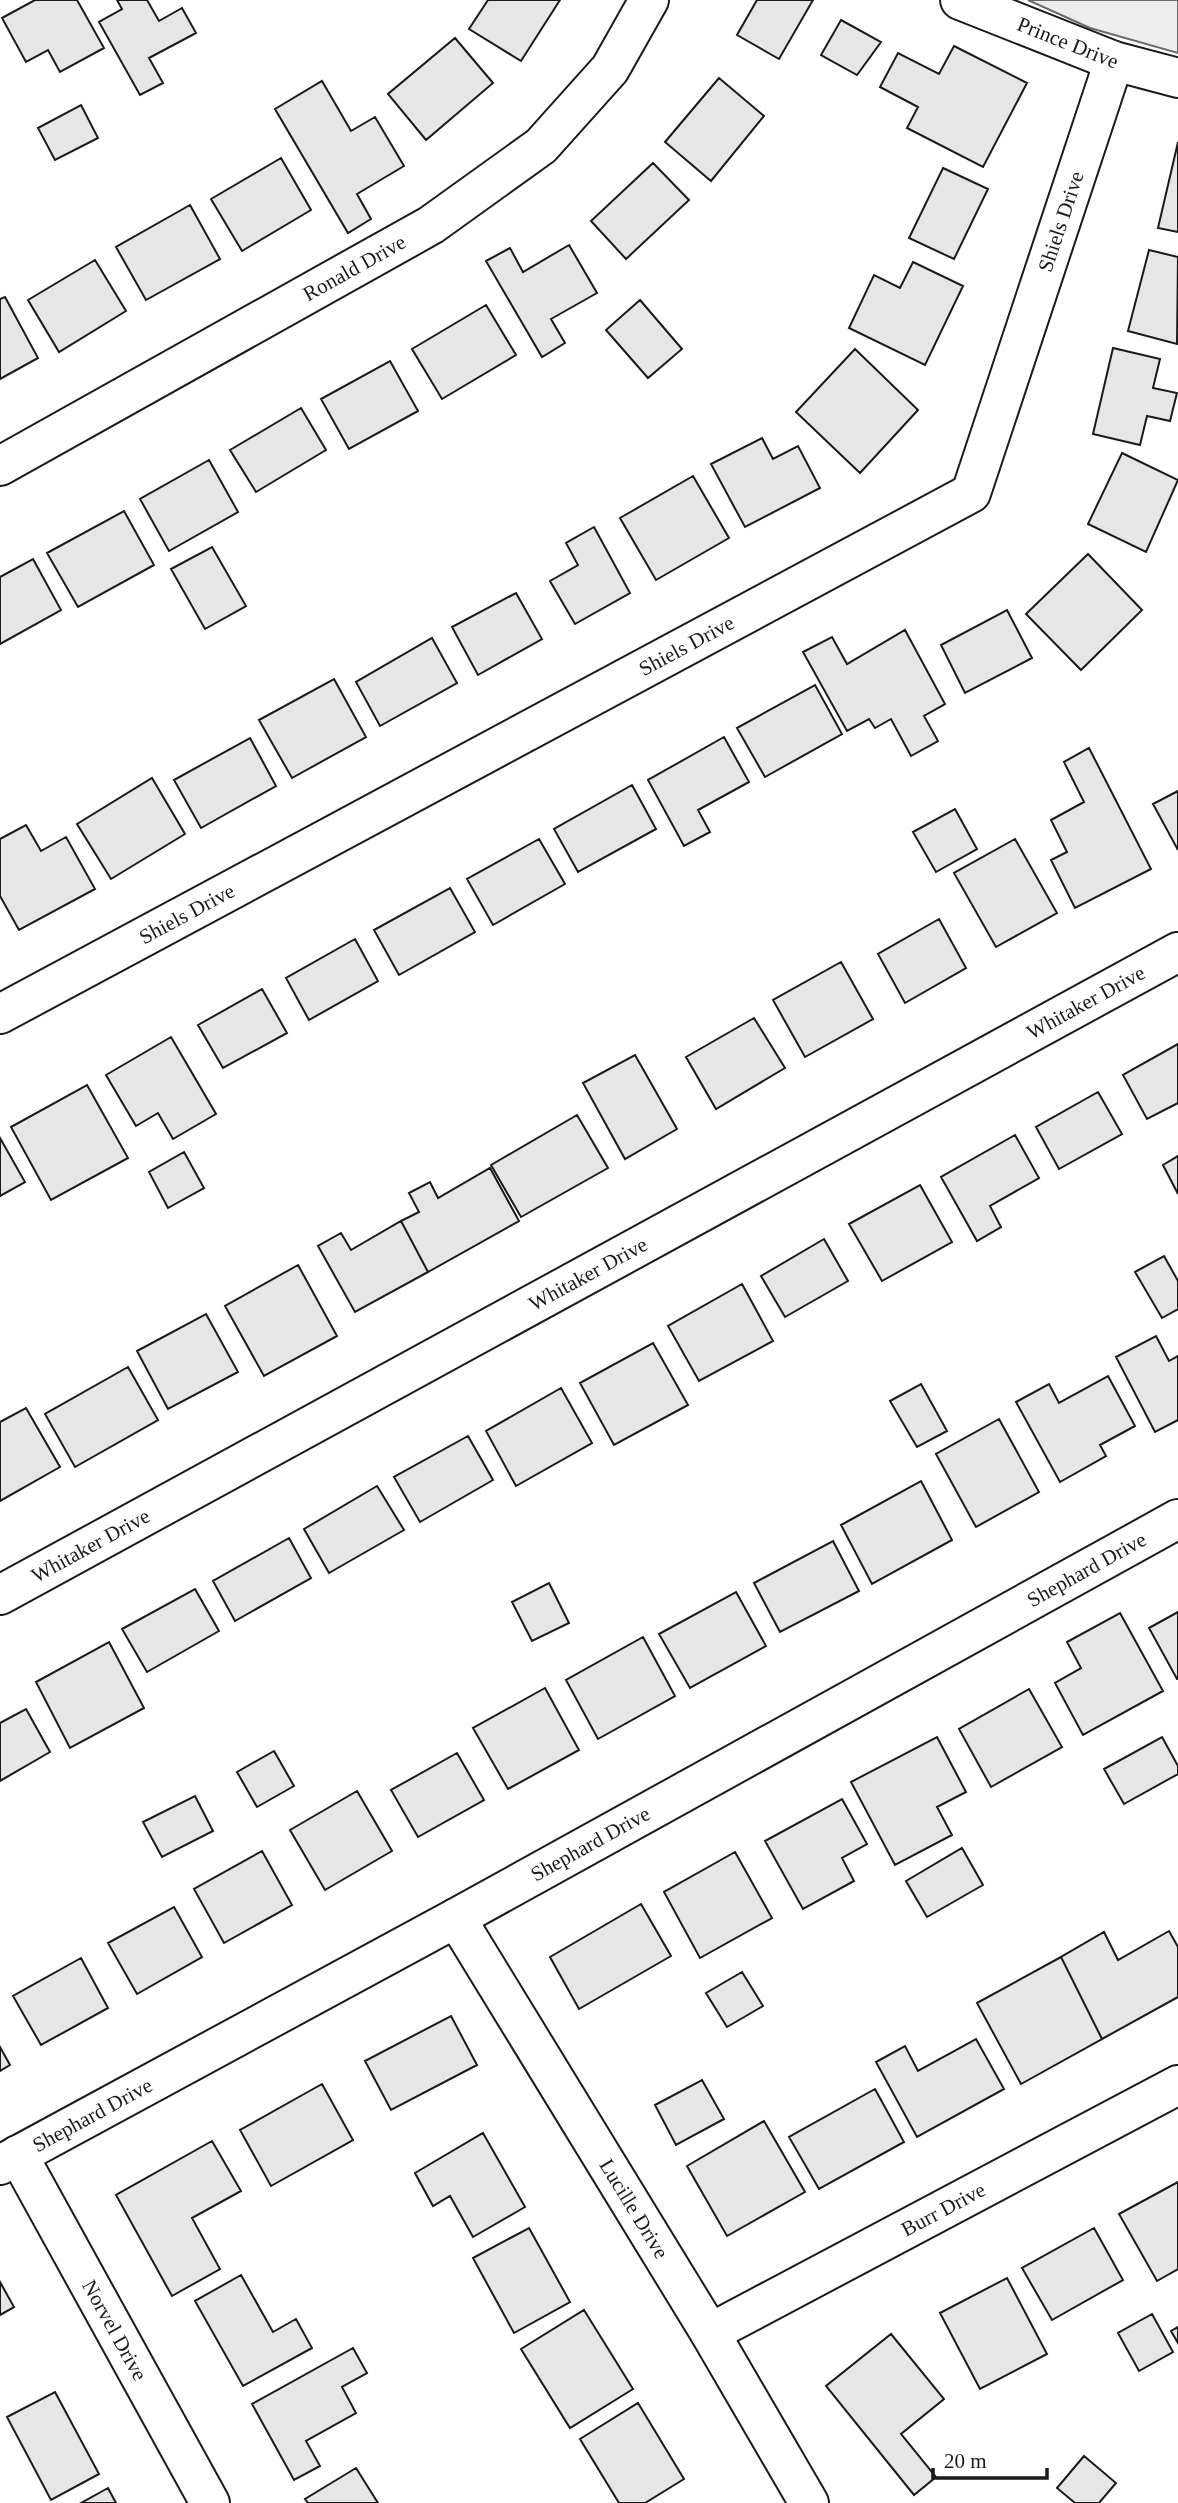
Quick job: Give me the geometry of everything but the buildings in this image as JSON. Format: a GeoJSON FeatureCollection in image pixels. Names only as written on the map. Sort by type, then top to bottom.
{"type":"FeatureCollection","features":[{"type":"Feature","properties":{"kind":"street","name":"Ronald Drive"},"geometry":{"type":"LineString","coordinates":[[0,466],[431,225],[453,210],[541,146],[610,69],[649,0]]}},
{"type":"Feature","properties":{"kind":"street","name":"Prince Drive"},"geometry":{"type":"LineString","coordinates":[[960,0],[1114,61],[1178,78]]}},
{"type":"Feature","properties":{"kind":"street","name":"Shiels Drive"},"geometry":{"type":"LineString","coordinates":[[0,1014],[971,493],[1114,61]]}},
{"type":"Feature","properties":{"kind":"street","name":"Whitaker Drive"},"geometry":{"type":"LineString","coordinates":[[0,1595],[1178,952]]}},
{"type":"Feature","properties":{"kind":"street","name":"Shephard Drive"},"geometry":{"type":"LineString","coordinates":[[9,2160],[457,1918],[1178,1519]]}},
{"type":"Feature","properties":{"kind":"street","name":"Lucille Drive"},"geometry":{"type":"LineString","coordinates":[[457,1918],[710,2333],[809,2503]]}},
{"type":"Feature","properties":{"kind":"street","name":"Burr Drive"},"geometry":{"type":"LineString","coordinates":[[710,2333],[1178,2085]]}},
{"type":"Feature","properties":{"kind":"street","name":"Norvel Drive"},"geometry":{"type":"LineString","coordinates":[[9,2160],[210,2503]]}},
{"type":"Feature","properties":{"kind":"shaded area"},"geometry":{"type":"Polygon","coordinates":[[[1028,0],[1178,0],[1178,53],[1090,28],[1028,0]]]}}]}
